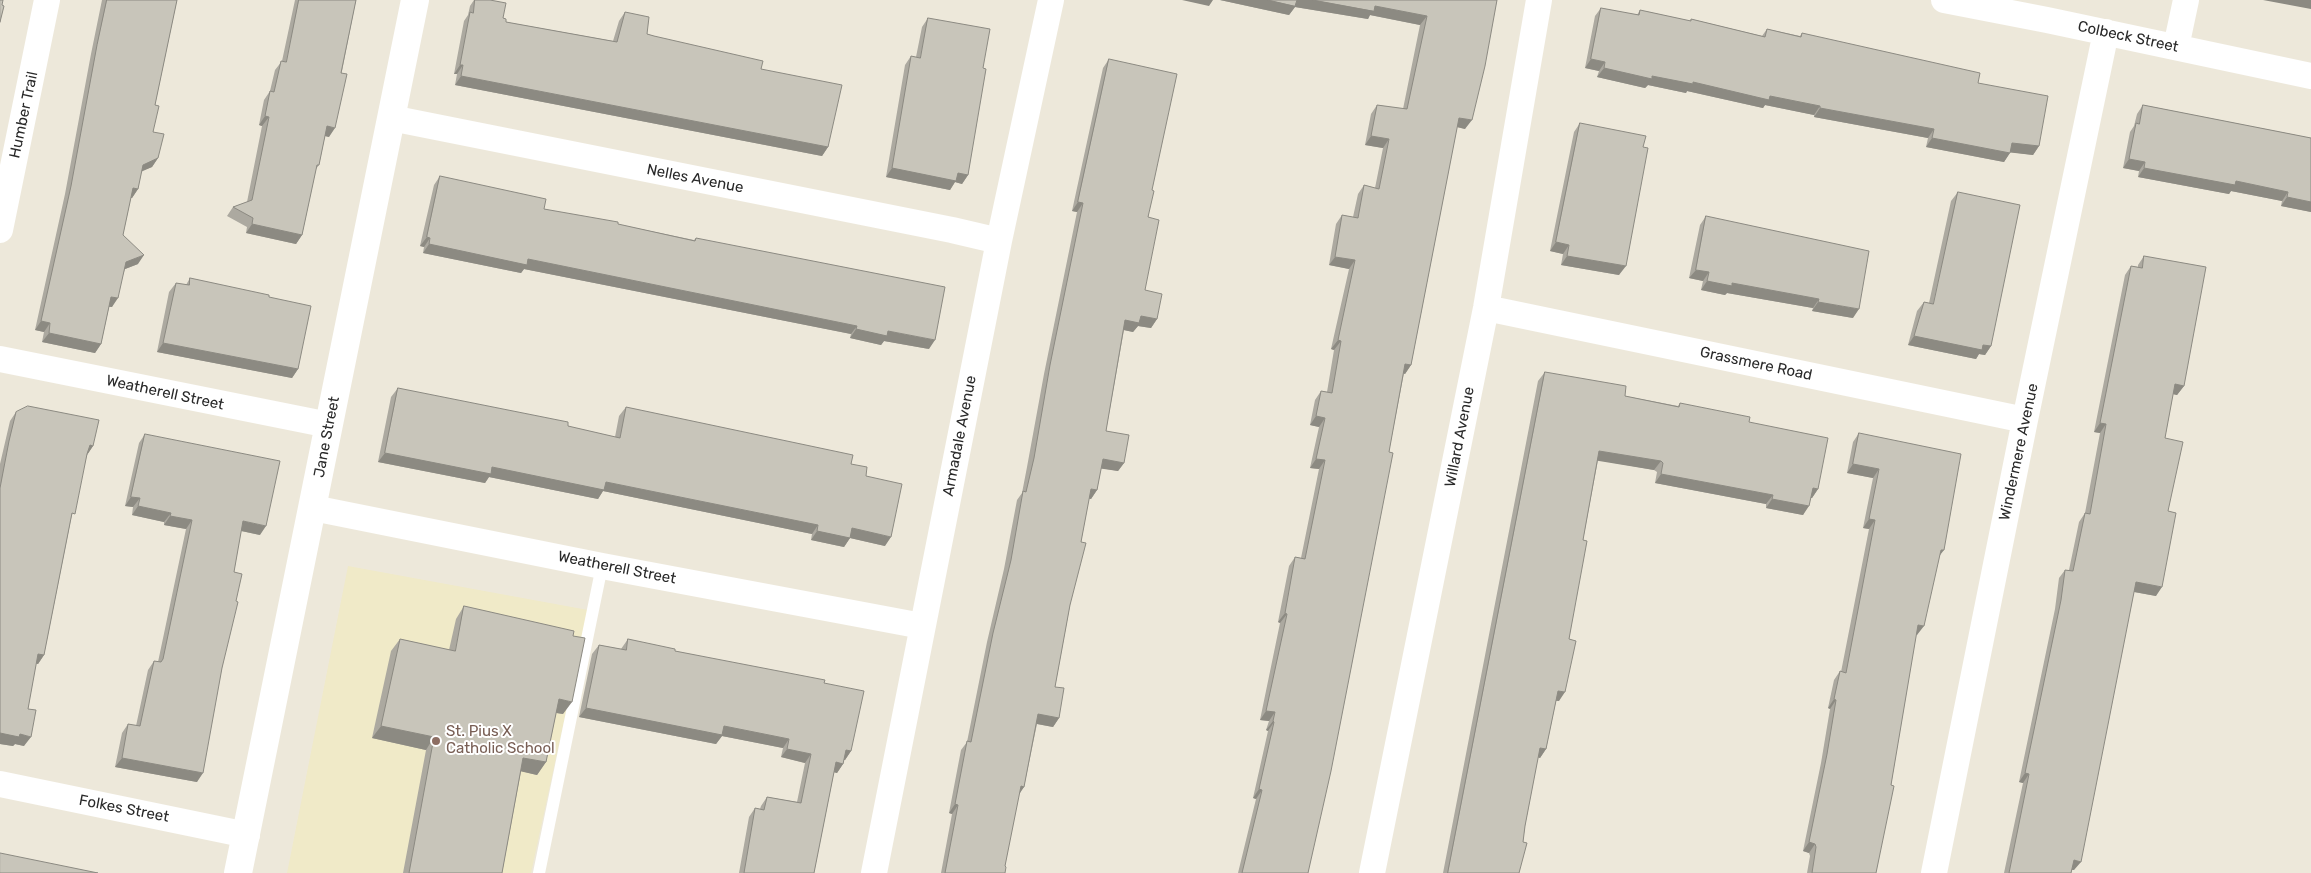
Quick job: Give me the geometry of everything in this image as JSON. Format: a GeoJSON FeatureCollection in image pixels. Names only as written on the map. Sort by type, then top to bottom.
{"type":"FeatureCollection","features":[{"type":"Feature","properties":{"kind":"main road","name":"Jane Street"},"geometry":{"type":"LineString","coordinates":[[238,873],[415,0]]}},
{"type":"Feature","properties":{"kind":"street","name":"Humber Trail"},"geometry":{"type":"LineString","coordinates":[[0,230],[47,0]]}},
{"type":"Feature","properties":{"kind":"street","name":"Armadale Avenue"},"geometry":{"type":"LineString","coordinates":[[874,873],[999,241],[1051,0]]}},
{"type":"Feature","properties":{"kind":"street","name":"Willard Avenue"},"geometry":{"type":"LineString","coordinates":[[1372,873],[1486,308],[1539,0]]}},
{"type":"Feature","properties":{"kind":"street","name":"Colbeck Street"},"geometry":{"type":"LineString","coordinates":[[1944,0],[2176,46],[2311,76]]}},
{"type":"Feature","properties":{"kind":"street"},"geometry":{"type":"LineString","coordinates":[[2176,46],[2186,0]]}},
{"type":"Feature","properties":{"kind":"street","name":"Windermere Avenue"},"geometry":{"type":"LineString","coordinates":[[1934,873],[2025,420],[2106,32]]}},
{"type":"Feature","properties":{"kind":"street","name":"Nelles Avenue"},"geometry":{"type":"LineString","coordinates":[[391,118],[999,241]]}},
{"type":"Feature","properties":{"kind":"street","name":"Grassmere Road"},"geometry":{"type":"LineString","coordinates":[[1486,308],[2025,420]]}},
{"type":"Feature","properties":{"kind":"street","name":"Weatherell Street"},"geometry":{"type":"LineString","coordinates":[[0,358],[329,425]]}},
{"type":"Feature","properties":{"kind":"street","name":"Weatherell Street"},"geometry":{"type":"LineString","coordinates":[[313,508],[602,566],[922,626]]}},
{"type":"Feature","properties":{"kind":"street","name":"Folkes Street"},"geometry":{"type":"LineString","coordinates":[[0,784],[247,835]]}},
{"type":"Feature","properties":{"kind":"lane"},"geometry":{"type":"LineString","coordinates":[[539,873],[602,566]]}},
{"type":"Feature","properties":{"kind":"shaded area","name":"St. Pius X Catholic School"},"geometry":{"type":"Polygon","coordinates":[[[348,566],[588,610],[531,873],[287,873],[348,566]]]}},
{"type":"Feature","properties":{"kind":"building"},"geometry":{"type":"Polygon","coordinates":[[[0,0],[3,0],[2,5],[4,6],[0,22],[0,0]]]}},
{"type":"Feature","properties":{"kind":"building"},"geometry":{"type":"Polygon","coordinates":[[[107,0],[177,0],[155,105],[159,106],[153,132],[164,134],[158,158],[143,165],[138,189],[133,188],[123,235],[144,255],[126,262],[118,298],[111,297],[101,344],[49,333],[50,323],[41,321],[71,186],[107,0]]]}},
{"type":"Feature","properties":{"kind":"building"},"geometry":{"type":"Polygon","coordinates":[[[299,0],[356,0],[341,73],[347,74],[335,128],[327,126],[302,235],[252,224],[253,218],[233,207],[252,200],[269,117],[265,116],[270,91],[274,92],[281,61],[286,62],[299,0]]]}},
{"type":"Feature","properties":{"kind":"building"},"geometry":{"type":"Polygon","coordinates":[[[475,0],[506,3],[503,18],[506,19],[506,22],[617,42],[625,12],[649,17],[647,34],[763,61],[761,69],[842,85],[828,147],[461,76],[463,65],[460,65],[470,12],[473,13],[475,0]]]}},
{"type":"Feature","properties":{"kind":"building"},"geometry":{"type":"Polygon","coordinates":[[[1268,0],[1297,0],[1295,6],[1268,0]]]}},
{"type":"Feature","properties":{"kind":"building"},"geometry":{"type":"Polygon","coordinates":[[[1313,0],[1497,0],[1485,66],[1472,120],[1459,118],[1411,365],[1405,364],[1389,452],[1393,453],[1331,771],[1308,873],[1242,873],[1262,790],[1259,789],[1274,722],[1275,712],[1266,711],[1287,614],[1285,613],[1295,557],[1305,559],[1325,460],[1316,459],[1325,418],[1316,416],[1321,391],[1332,393],[1341,341],[1338,340],[1355,260],[1335,257],[1342,215],[1358,218],[1364,185],[1379,189],[1389,139],[1371,136],[1377,105],[1407,109],[1427,16],[1375,6],[1374,11],[1313,0]]]}},
{"type":"Feature","properties":{"kind":"building"},"geometry":{"type":"Polygon","coordinates":[[[1601,8],[1639,15],[1640,10],[1691,21],[1691,19],[1765,37],[1767,29],[1801,37],[1802,33],[1980,73],[1978,83],[2048,96],[2039,146],[2012,143],[2010,153],[1932,138],[1934,129],[1820,108],[1820,106],[1770,96],[1769,100],[1693,82],[1693,84],[1652,76],[1652,79],[1604,68],[1605,62],[1591,59],[1601,8]]]}},
{"type":"Feature","properties":{"kind":"building"},"geometry":{"type":"Polygon","coordinates":[[[928,18],[990,29],[983,68],[986,69],[968,175],[958,173],[956,181],[892,168],[911,56],[920,58],[928,18]]]}},
{"type":"Feature","properties":{"kind":"building"},"geometry":{"type":"Polygon","coordinates":[[[1109,59],[1177,74],[1148,217],[1159,220],[1145,290],[1162,294],[1157,319],[1141,316],[1139,323],[1125,320],[1106,431],[1129,435],[1124,463],[1103,459],[1097,490],[1091,489],[1081,542],[1086,543],[1070,605],[1055,687],[1064,688],[1059,718],[1038,714],[1024,787],[1021,786],[1005,873],[945,873],[958,805],[955,804],[967,741],[971,742],[993,633],[1011,560],[1023,491],[1026,492],[1034,458],[1050,365],[1083,203],[1078,202],[1109,59]]]}},
{"type":"Feature","properties":{"kind":"building"},"geometry":{"type":"Polygon","coordinates":[[[2143,105],[2311,138],[2311,202],[2287,197],[2288,192],[2236,181],[2235,185],[2144,168],[2145,162],[2129,159],[2136,123],[2139,124],[2143,105]]]}},
{"type":"Feature","properties":{"kind":"building"},"geometry":{"type":"Polygon","coordinates":[[[1580,123],[1646,136],[1643,147],[1648,148],[1626,266],[1567,256],[1569,245],[1556,242],[1580,123]]]}},
{"type":"Feature","properties":{"kind":"building"},"geometry":{"type":"Polygon","coordinates":[[[440,176],[546,199],[544,209],[618,222],[618,224],[695,241],[696,238],[945,287],[935,340],[888,331],[887,336],[856,329],[857,326],[528,259],[527,265],[429,244],[430,238],[427,237],[440,176]]]}},
{"type":"Feature","properties":{"kind":"building"},"geometry":{"type":"Polygon","coordinates":[[[1958,192],[2020,205],[1991,346],[1983,345],[1982,350],[1914,336],[1924,302],[1933,304],[1958,192]]]}},
{"type":"Feature","properties":{"kind":"building"},"geometry":{"type":"Polygon","coordinates":[[[1706,216],[1869,251],[1859,309],[1818,302],[1819,299],[1732,283],[1732,286],[1707,281],[1709,272],[1696,270],[1706,216]]]}},
{"type":"Feature","properties":{"kind":"building"},"geometry":{"type":"Polygon","coordinates":[[[2144,256],[2206,267],[2184,386],[2175,384],[2165,438],[2183,442],[2168,511],[2176,513],[2162,587],[2136,582],[2081,862],[2074,860],[2071,873],[2009,873],[2029,774],[2025,773],[2061,600],[2065,570],[2073,571],[2085,513],[2090,514],[2106,424],[2100,423],[2131,266],[2142,268],[2144,256]]]}},
{"type":"Feature","properties":{"kind":"building"},"geometry":{"type":"Polygon","coordinates":[[[190,278],[311,306],[298,369],[163,343],[176,283],[189,285],[190,278]]]}},
{"type":"Feature","properties":{"kind":"building"},"geometry":{"type":"Polygon","coordinates":[[[1545,372],[1626,386],[1625,396],[1679,407],[1680,403],[1750,417],[1749,422],[1828,438],[1818,489],[1813,488],[1809,506],[1772,499],[1773,495],[1661,474],[1663,463],[1661,461],[1599,451],[1583,540],[1587,541],[1569,639],[1576,641],[1565,692],[1558,691],[1546,749],[1540,748],[1525,826],[1523,842],[1527,843],[1519,873],[1448,873],[1545,372]]]}},
{"type":"Feature","properties":{"kind":"building"},"geometry":{"type":"Polygon","coordinates":[[[398,388],[568,422],[568,426],[620,438],[626,407],[853,455],[851,464],[867,467],[866,476],[902,484],[891,537],[852,528],[850,538],[817,531],[818,525],[606,482],[604,490],[492,467],[491,474],[385,453],[398,388]]]}},
{"type":"Feature","properties":{"kind":"building"},"geometry":{"type":"Polygon","coordinates":[[[28,406],[99,420],[93,446],[90,445],[87,454],[75,514],[72,513],[44,655],[38,654],[28,709],[36,710],[31,737],[20,734],[19,737],[0,733],[0,488],[16,412],[28,406]]]}},
{"type":"Feature","properties":{"kind":"building"},"geometry":{"type":"Polygon","coordinates":[[[1859,433],[1961,454],[1944,550],[1941,550],[1924,626],[1918,625],[1891,785],[1894,786],[1876,873],[1812,873],[1816,847],[1815,844],[1809,842],[1827,754],[1836,700],[1834,699],[1840,671],[1846,673],[1875,520],[1869,519],[1879,469],[1853,464],[1859,433]]]}},
{"type":"Feature","properties":{"kind":"building"},"geometry":{"type":"Polygon","coordinates":[[[145,434],[280,461],[266,526],[243,521],[234,572],[242,574],[236,601],[238,602],[222,668],[203,773],[122,758],[128,724],[140,726],[154,661],[161,662],[163,659],[192,520],[170,516],[171,513],[138,506],[140,498],[131,497],[145,434]]]}},
{"type":"Feature","properties":{"kind":"building"},"geometry":{"type":"Polygon","coordinates":[[[464,606],[574,631],[573,636],[585,638],[572,702],[559,699],[546,762],[523,758],[502,873],[409,873],[434,737],[381,726],[400,639],[455,651],[464,606]]]}},
{"type":"Feature","properties":{"kind":"building"},"geometry":{"type":"Polygon","coordinates":[[[628,639],[675,649],[675,651],[825,680],[824,683],[864,691],[851,751],[846,750],[843,764],[836,762],[814,873],[744,873],[755,808],[764,810],[767,797],[801,803],[811,754],[787,749],[789,739],[724,726],[722,735],[586,708],[599,645],[626,650],[628,639]]]}},
{"type":"Feature","properties":{"kind":"building"},"geometry":{"type":"Polygon","coordinates":[[[0,853],[98,873],[0,873],[0,853]]]}},
{"type":"Feature","properties":{"kind":"place","name":"St. Pius X Catholic School"},"geometry":{"type":"Point","coordinates":[436,741]}}]}
